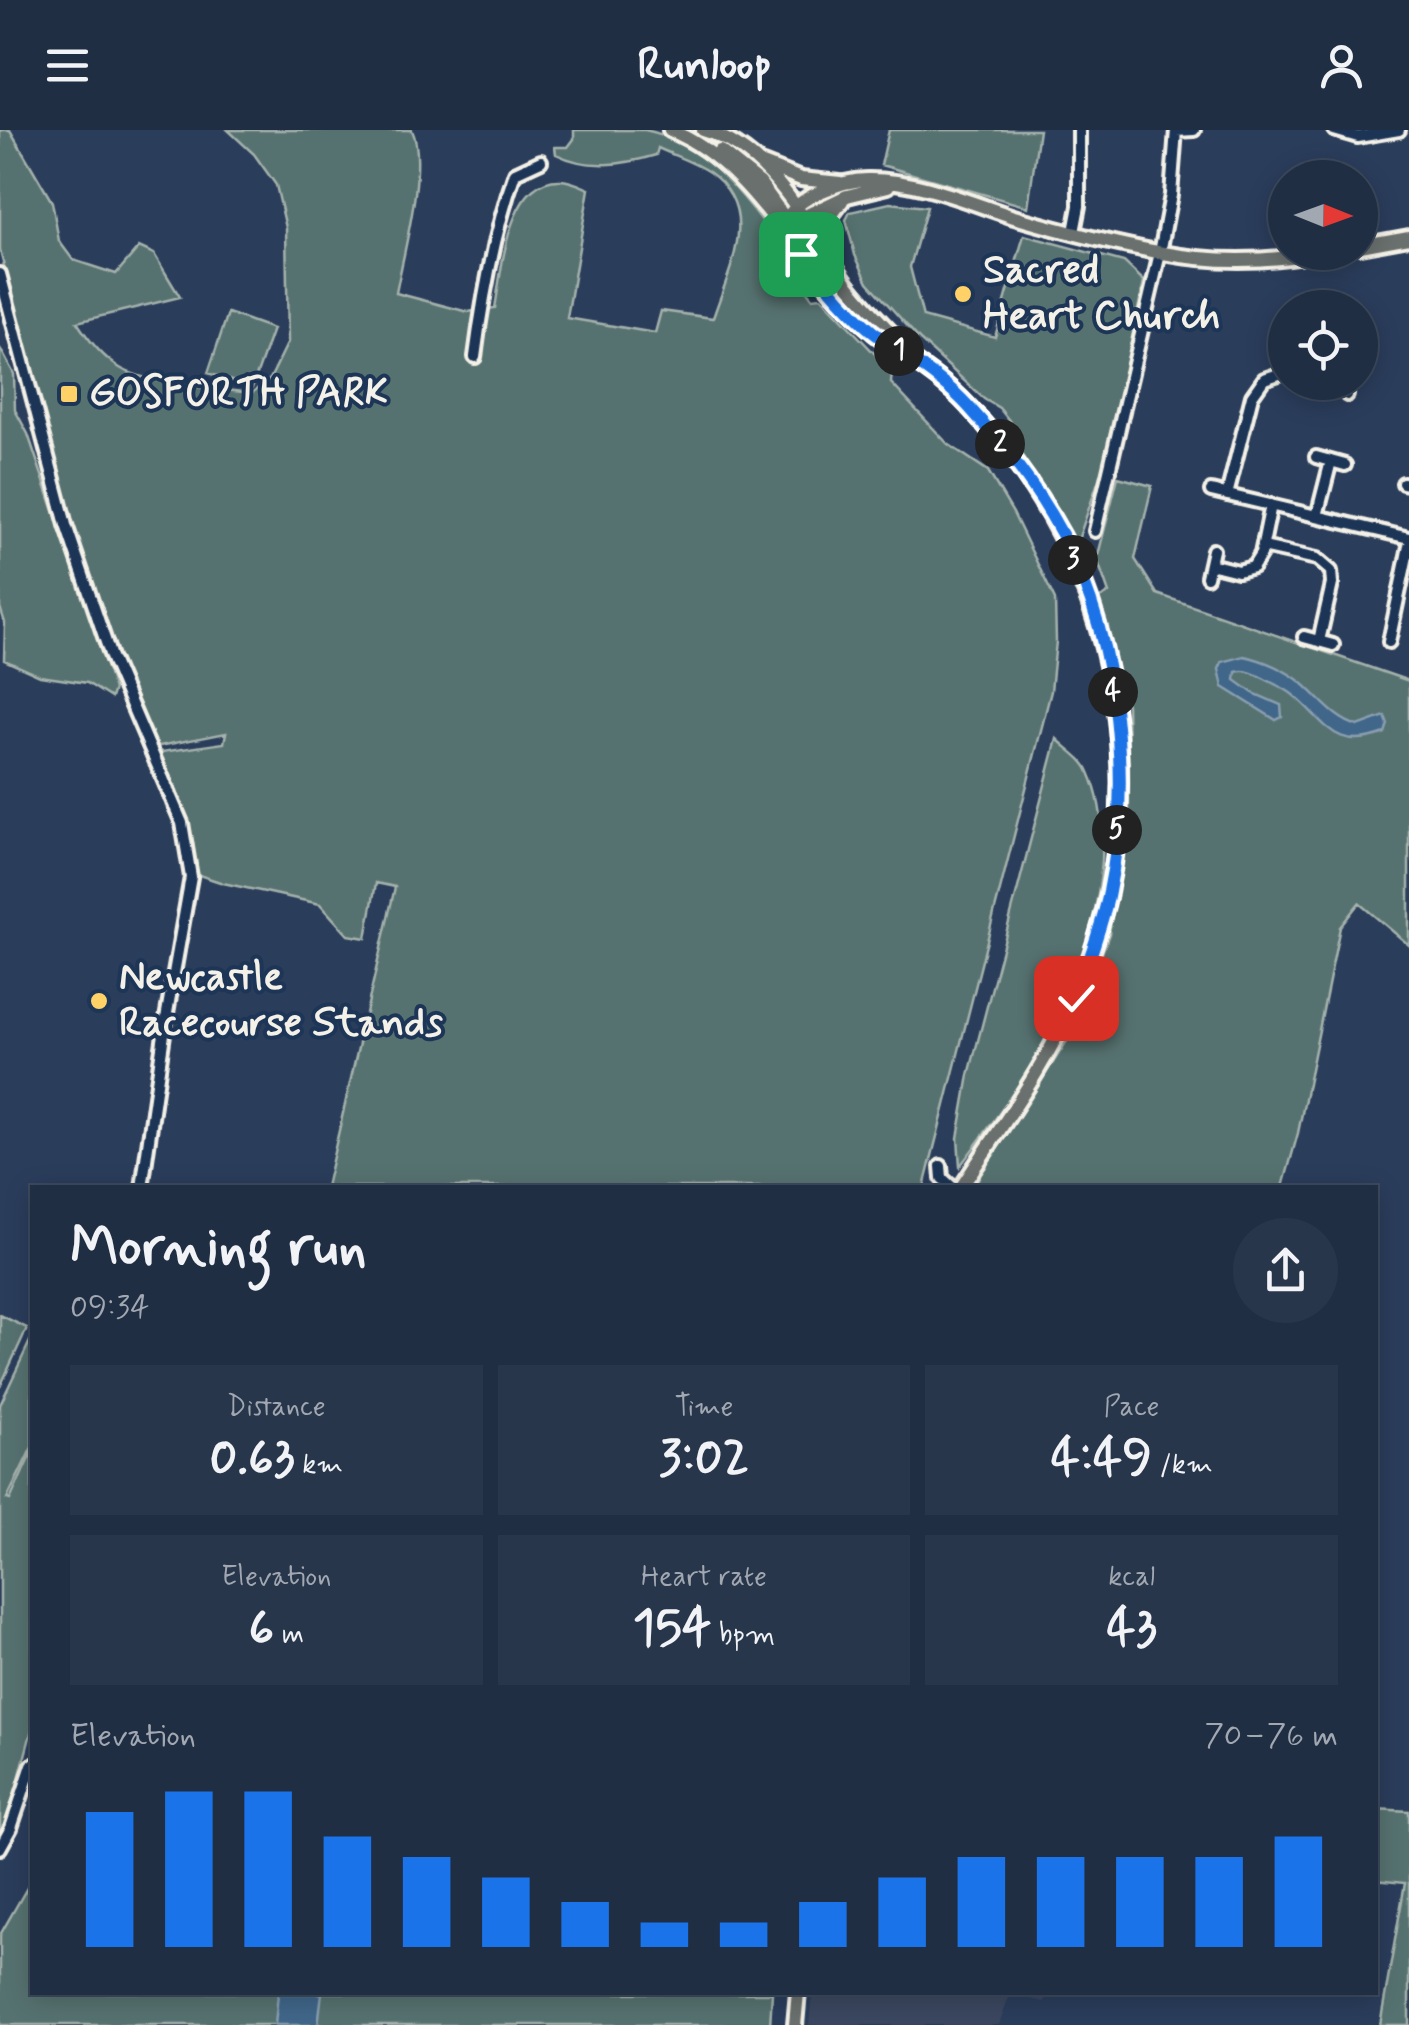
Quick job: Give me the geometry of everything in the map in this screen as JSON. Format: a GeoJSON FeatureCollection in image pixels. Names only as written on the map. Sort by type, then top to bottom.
{"type":"FeatureCollection","features":[{"type":"Feature","properties":{"kind":"main road"},"geometry":{"type":"LineString","coordinates":[[670,130],[714,147],[760,183],[836,296]]}},
{"type":"Feature","properties":{"kind":"main road"},"geometry":{"type":"LineString","coordinates":[[703,130],[730,141],[756,162],[800,212],[862,302],[967,405],[1009,455],[1061,533],[1084,585],[1102,642],[1120,756],[1118,816],[1108,895],[1076,998],[1059,1033],[963,1185]]}},
{"type":"Feature","properties":{"kind":"main road"},"geometry":{"type":"LineString","coordinates":[[686,136],[736,174],[836,296],[872,331],[930,372]]}},
{"type":"Feature","properties":{"kind":"main road"},"geometry":{"type":"LineString","coordinates":[[756,162],[801,179],[847,189]]}},
{"type":"Feature","properties":{"kind":"main road"},"geometry":{"type":"LineString","coordinates":[[788,220],[868,180],[900,184],[1160,253],[1201,260],[1268,258]]}},
{"type":"Feature","properties":{"kind":"main road"},"geometry":{"type":"LineString","coordinates":[[826,250],[825,224],[847,189]]}},
{"type":"Feature","properties":{"kind":"main road"},"geometry":{"type":"LineString","coordinates":[[1378,243],[1409,237]]}},
{"type":"Feature","properties":{"kind":"main road"},"geometry":{"type":"LineString","coordinates":[[796,2025],[798,1995]]}},
{"type":"Feature","properties":{"kind":"street"},"geometry":{"type":"LineString","coordinates":[[1074,232],[1079,206],[1078,130]]}},
{"type":"Feature","properties":{"kind":"street"},"geometry":{"type":"LineString","coordinates":[[1094,531],[1160,253],[1173,181],[1176,130],[1194,130]]}},
{"type":"Feature","properties":{"kind":"street"},"geometry":{"type":"LineString","coordinates":[[1334,130],[1358,136],[1399,130]]}},
{"type":"Feature","properties":{"kind":"street"},"geometry":{"type":"LineString","coordinates":[[476,357],[485,290],[514,174],[541,161]]}},
{"type":"Feature","properties":{"kind":"street"},"geometry":{"type":"LineString","coordinates":[[0,274],[66,525],[112,658],[182,823],[191,877],[142,1185]]}},
{"type":"Feature","properties":{"kind":"street"},"geometry":{"type":"LineString","coordinates":[[1227,495],[1252,396],[1268,378]]}},
{"type":"Feature","properties":{"kind":"street"},"geometry":{"type":"LineString","coordinates":[[1316,457],[1345,465]]}},
{"type":"Feature","properties":{"kind":"street"},"geometry":{"type":"LineString","coordinates":[[1316,516],[1332,461]]}},
{"type":"Feature","properties":{"kind":"street"},"geometry":{"type":"LineString","coordinates":[[1211,491],[1409,538]]}},
{"type":"Feature","properties":{"kind":"street"},"geometry":{"type":"LineString","coordinates":[[1210,564],[1246,571],[1256,565],[1272,505]]}},
{"type":"Feature","properties":{"kind":"street"},"geometry":{"type":"LineString","coordinates":[[1389,642],[1409,546]]}},
{"type":"Feature","properties":{"kind":"street"},"geometry":{"type":"LineString","coordinates":[[1263,547],[1317,560],[1330,571],[1332,584],[1319,641]]}},
{"type":"Feature","properties":{"kind":"street"},"geometry":{"type":"LineString","coordinates":[[1207,577],[1213,550]]}},
{"type":"Feature","properties":{"kind":"street"},"geometry":{"type":"LineString","coordinates":[[1380,619],[1393,622]]}},
{"type":"Feature","properties":{"kind":"street"},"geometry":{"type":"LineString","coordinates":[[1304,637],[1333,645]]}},
{"type":"Feature","properties":{"kind":"street"},"geometry":{"type":"LineString","coordinates":[[941,1166],[942,1178],[949,1185]]}},
{"type":"Feature","properties":{"kind":"street"},"geometry":{"type":"LineString","coordinates":[[0,1848],[30,1771]]}},
{"type":"Feature","properties":{"kind":"shaded area"},"geometry":{"type":"Polygon","coordinates":[[[1244,656],[1289,674],[1349,723],[1358,726],[1385,716],[1385,733],[1353,739],[1341,736],[1286,690],[1251,672],[1236,672],[1235,680],[1281,705],[1282,717],[1276,720],[1223,687],[1219,669],[1222,662],[1244,656]]]}},
{"type":"Feature","properties":{"kind":"shaded area"},"geometry":{"type":"Polygon","coordinates":[[[278,1995],[322,1995],[318,2025],[275,2025],[278,1995]]]}},
{"type":"Feature","properties":{"kind":"shaded area"},"geometry":{"type":"Polygon","coordinates":[[[812,1995],[1010,1995],[999,2025],[809,2025],[812,1995]]]}},
{"type":"Feature","properties":{"kind":"shaded area"},"geometry":{"type":"Polygon","coordinates":[[[1010,1995],[1047,1995],[1045,2002],[1010,1995]]]}},
{"type":"Feature","properties":{"kind":"green space"},"geometry":{"type":"Polygon","coordinates":[[[0,130],[10,130],[52,202],[59,241],[73,260],[116,274],[139,247],[154,254],[180,297],[77,322],[101,353],[120,368],[147,378],[252,393],[270,379],[288,342],[286,228],[276,185],[254,154],[228,130],[412,130],[416,186],[396,293],[468,312],[495,308],[510,229],[528,194],[542,184],[560,180],[589,189],[567,318],[655,333],[661,311],[713,318],[737,240],[735,204],[709,172],[658,148],[656,155],[606,164],[568,159],[556,154],[555,147],[568,147],[574,130],[645,130],[692,150],[731,184],[795,265],[794,274],[812,298],[821,297],[892,372],[891,383],[948,444],[988,471],[1055,600],[1051,691],[925,1185],[326,1185],[395,887],[376,883],[366,938],[348,935],[320,904],[196,874],[186,820],[155,753],[224,743],[226,733],[154,747],[72,526],[0,250],[0,130]]]}},
{"type":"Feature","properties":{"kind":"green space"},"geometry":{"type":"Polygon","coordinates":[[[889,130],[1039,130],[1028,207],[881,165],[889,130]]]}},
{"type":"Feature","properties":{"kind":"green space"},"geometry":{"type":"Polygon","coordinates":[[[890,203],[927,207],[910,267],[923,317],[995,337],[1024,235],[1124,262],[1144,281],[1107,456],[1077,543],[1021,454],[1017,443],[1020,434],[999,408],[920,340],[868,282],[855,255],[846,220],[850,212],[890,203]]]}},
{"type":"Feature","properties":{"kind":"green space"},"geometry":{"type":"Polygon","coordinates":[[[228,313],[273,329],[252,388],[208,373],[228,313]]]}},
{"type":"Feature","properties":{"kind":"green space"},"geometry":{"type":"Polygon","coordinates":[[[0,348],[14,374],[15,410],[28,434],[114,689],[111,698],[87,683],[40,676],[4,660],[5,623],[0,607],[0,348]]]}},
{"type":"Feature","properties":{"kind":"green space"},"geometry":{"type":"Polygon","coordinates":[[[1118,477],[1152,486],[1135,559],[1157,594],[1409,681],[1409,945],[1359,903],[1340,927],[1284,1185],[974,1185],[1073,1032],[1109,934],[1129,809],[1127,705],[1096,600],[1109,593],[1097,559],[1118,477]]]}},
{"type":"Feature","properties":{"kind":"green space"},"geometry":{"type":"Polygon","coordinates":[[[1057,739],[1087,767],[1099,805],[1102,840],[1094,915],[1070,989],[1039,1052],[960,1166],[958,1138],[969,1075],[1057,739]]]}},
{"type":"Feature","properties":{"kind":"green space"},"geometry":{"type":"Polygon","coordinates":[[[0,1315],[27,1328],[0,1387],[0,1315]]]}},
{"type":"Feature","properties":{"kind":"green space"},"geometry":{"type":"Polygon","coordinates":[[[30,1341],[30,1451],[7,1499],[10,1500],[30,1456],[30,1737],[7,1824],[0,1836],[0,1405],[30,1341]]]}},
{"type":"Feature","properties":{"kind":"green space"},"geometry":{"type":"Polygon","coordinates":[[[1378,1809],[1409,1811],[1409,2025],[1380,2025],[1405,1883],[1378,1880],[1378,1809]]]}},
{"type":"Feature","properties":{"kind":"green space"},"geometry":{"type":"Polygon","coordinates":[[[30,1882],[30,1995],[772,1995],[770,2025],[0,2025],[0,1935],[30,1882]]]}},
{"type":"Feature","properties":{"kind":"place","name":"Sacred Heart Church"},"geometry":{"type":"Point","coordinates":[963,294]}},
{"type":"Feature","properties":{"kind":"place","name":"GOSFORTH PARK"},"geometry":{"type":"Point","coordinates":[69,394]}},
{"type":"Feature","properties":{"kind":"place","name":"Newcastle Racecourse Stands"},"geometry":{"type":"Point","coordinates":[99,1001]}},
{"type":"Feature","properties":{"kind":"route"},"geometry":{"type":"LineString","coordinates":[[801,254],[857,318],[967,405],[1052,516],[1084,585],[1112,688],[1120,756],[1118,816],[1108,895],[1076,998]]}}]}
